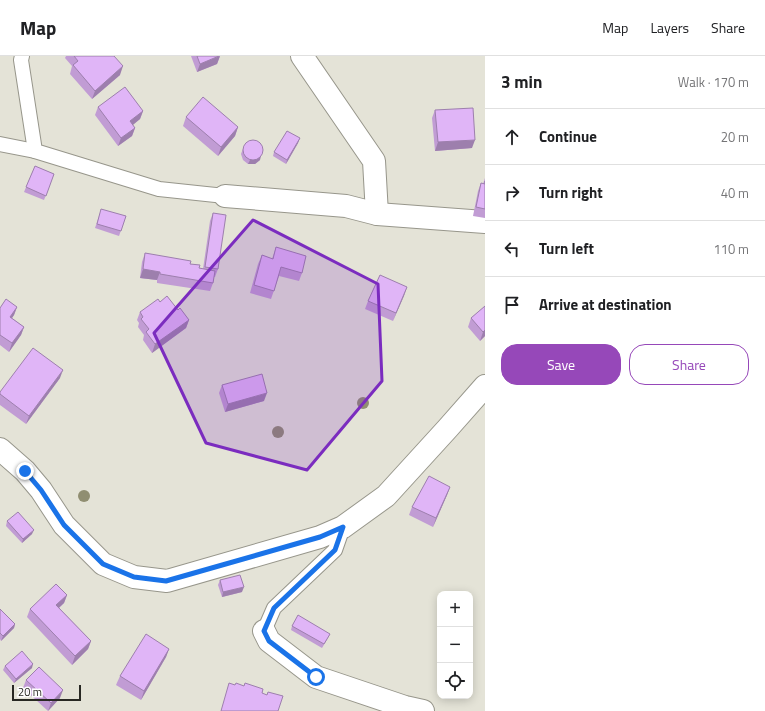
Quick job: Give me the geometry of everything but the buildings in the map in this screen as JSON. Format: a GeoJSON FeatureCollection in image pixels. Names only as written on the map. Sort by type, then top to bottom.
{"type":"FeatureCollection","features":[{"type":"Feature","properties":{"kind":"street"},"geometry":{"type":"LineString","coordinates":[[302,56],[374,161],[377,214]]}},
{"type":"Feature","properties":{"kind":"street"},"geometry":{"type":"LineString","coordinates":[[226,196],[346,206],[377,214],[485,222]]}},
{"type":"Feature","properties":{"kind":"street"},"geometry":{"type":"LineString","coordinates":[[0,449],[25,471],[41,490],[64,525],[103,564],[134,577],[166,581],[320,537],[343,527],[386,496],[485,386]]}},
{"type":"Feature","properties":{"kind":"street"},"geometry":{"type":"LineString","coordinates":[[264,631],[269,641],[316,677],[405,707],[423,711]]}},
{"type":"Feature","properties":{"kind":"lane"},"geometry":{"type":"LineString","coordinates":[[22,56],[21,60],[35,152]]}},
{"type":"Feature","properties":{"kind":"lane"},"geometry":{"type":"LineString","coordinates":[[0,144],[35,152],[158,188],[226,196]]}},
{"type":"Feature","properties":{"kind":"lane"},"geometry":{"type":"LineString","coordinates":[[264,631],[274,608],[335,550],[343,527]]}},
{"type":"Feature","properties":{"kind":"highlighted area"},"geometry":{"type":"Polygon","coordinates":[[[253,220],[378,284],[382,381],[307,470],[206,443],[154,333],[253,220]]]}},
{"type":"Feature","properties":{"kind":"route"},"geometry":{"type":"LineString","coordinates":[[25,471],[41,490],[64,525],[103,564],[134,577],[166,581],[320,537],[343,527],[335,550],[274,608],[264,631],[269,641],[316,677]]}}]}
